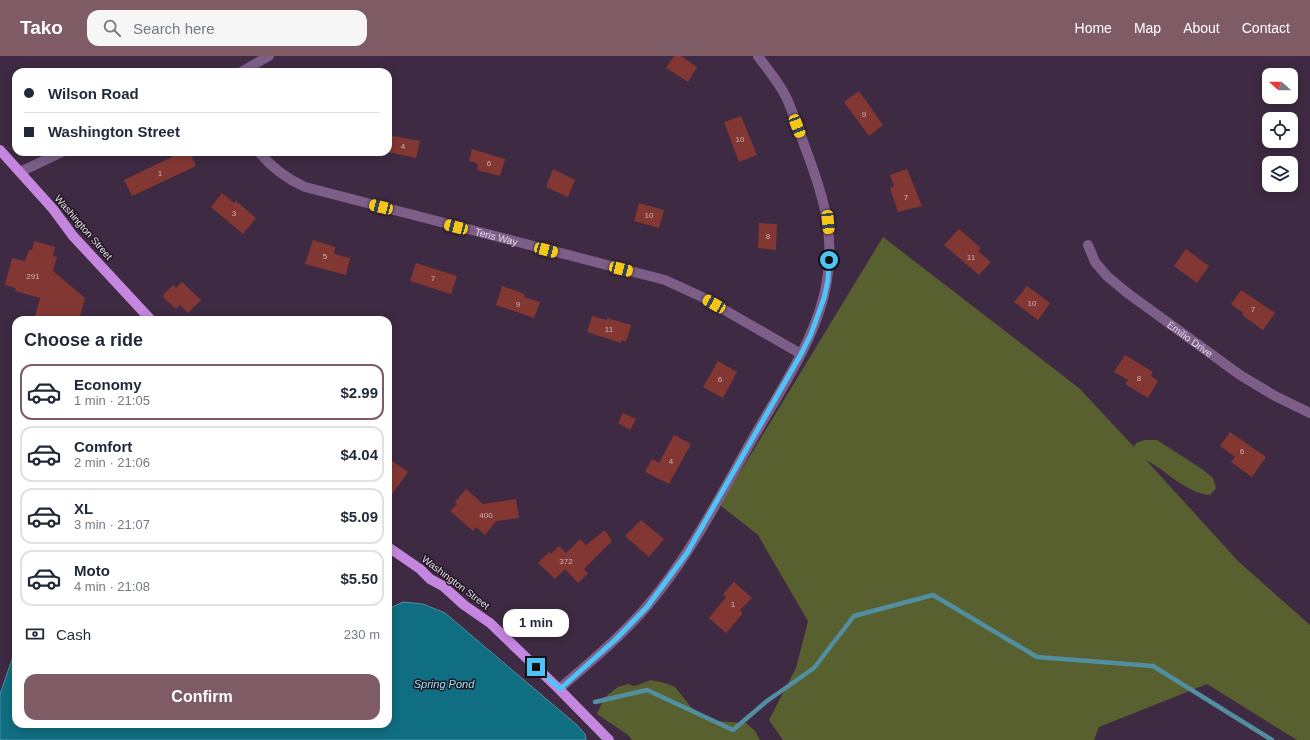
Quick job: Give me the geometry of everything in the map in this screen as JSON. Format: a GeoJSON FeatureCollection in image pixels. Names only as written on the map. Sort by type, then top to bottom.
{"type":"FeatureCollection","features":[{"type":"Feature","properties":{"kind":"main road","name":"Washington Street"},"geometry":{"type":"LineString","coordinates":[[0,150],[53,209],[74,236],[147,316]]}},
{"type":"Feature","properties":{"kind":"main road","name":"Washington Street"},"geometry":{"type":"LineString","coordinates":[[392,550],[420,569],[430,579],[444,586],[464,605],[490,623],[560,689],[609,740]]}},
{"type":"Feature","properties":{"kind":"street"},"geometry":{"type":"LineString","coordinates":[[248,68],[269,56]]}},
{"type":"Feature","properties":{"kind":"street"},"geometry":{"type":"LineString","coordinates":[[560,689],[631,624],[647,607],[675,570],[699,532],[801,354],[824,298],[828,280],[828,222],[818,183],[786,98],[775,79],[758,56]]}},
{"type":"Feature","properties":{"kind":"street"},"geometry":{"type":"LineString","coordinates":[[20,172],[54,156]]}},
{"type":"Feature","properties":{"kind":"street","name":"Teris Way"},"geometry":{"type":"LineString","coordinates":[[263,156],[277,171],[291,181],[305,188],[665,280],[702,297],[801,354]]}},
{"type":"Feature","properties":{"kind":"street","name":"Emilio Drive"},"geometry":{"type":"LineString","coordinates":[[1088,245],[1095,262],[1107,276],[1126,292],[1240,375],[1274,396],[1310,412]]}},
{"type":"Feature","properties":{"kind":"green space"},"geometry":{"type":"Polygon","coordinates":[[[883,237],[1079,388],[1134,447],[1136,443],[1144,440],[1157,440],[1202,469],[1213,478],[1216,488],[1210,495],[1201,493],[1185,486],[1146,460],[1238,561],[1310,625],[1310,740],[1297,740],[1207,684],[1099,727],[1094,740],[783,740],[769,720],[796,668],[808,621],[758,535],[720,505],[883,237]]]}},
{"type":"Feature","properties":{"kind":"green space"},"geometry":{"type":"Polygon","coordinates":[[[651,680],[675,687],[691,707],[713,721],[746,723],[755,731],[760,740],[632,740],[628,735],[597,714],[604,698],[618,687],[628,684],[635,686],[651,680]]]}},
{"type":"Feature","properties":{"kind":"water","name":"Spring Pond"},"geometry":{"type":"Polygon","coordinates":[[[403,602],[423,604],[445,613],[577,725],[585,734],[586,740],[0,740],[0,694],[12,660],[12,728],[392,728],[392,607],[403,602]]]}},
{"type":"Feature","properties":{"kind":"building"},"geometry":{"type":"Polygon","coordinates":[[[674,56],[681,56],[697,67],[688,82],[666,68],[674,56]]]}},
{"type":"Feature","properties":{"kind":"building"},"geometry":{"type":"Polygon","coordinates":[[[859,91],[883,125],[869,136],[844,102],[859,91]]]}},
{"type":"Feature","properties":{"kind":"building"},"geometry":{"type":"Polygon","coordinates":[[[741,116],[757,155],[739,162],[724,122],[741,116]]]}},
{"type":"Feature","properties":{"kind":"building"},"geometry":{"type":"Polygon","coordinates":[[[392,136],[420,141],[416,158],[392,153],[392,136]]]}},
{"type":"Feature","properties":{"kind":"building"},"geometry":{"type":"Polygon","coordinates":[[[472,149],[505,159],[500,176],[477,170],[478,164],[469,161],[472,149]]]}},
{"type":"Feature","properties":{"kind":"building"},"geometry":{"type":"Polygon","coordinates":[[[192,156],[196,166],[132,196],[124,180],[172,157],[192,156]]]}},
{"type":"Feature","properties":{"kind":"building"},"geometry":{"type":"Polygon","coordinates":[[[553,169],[575,180],[568,197],[546,187],[553,169]]]}},
{"type":"Feature","properties":{"kind":"building"},"geometry":{"type":"Polygon","coordinates":[[[907,169],[922,206],[898,212],[890,188],[894,186],[890,175],[907,169]]]}},
{"type":"Feature","properties":{"kind":"building"},"geometry":{"type":"Polygon","coordinates":[[[222,193],[234,203],[236,201],[256,218],[243,234],[211,207],[222,193]]]}},
{"type":"Feature","properties":{"kind":"building"},"geometry":{"type":"Polygon","coordinates":[[[639,203],[664,210],[659,228],[634,221],[639,203]]]}},
{"type":"Feature","properties":{"kind":"building"},"geometry":{"type":"Polygon","coordinates":[[[759,223],[777,224],[776,250],[758,248],[759,223]]]}},
{"type":"Feature","properties":{"kind":"building"},"geometry":{"type":"Polygon","coordinates":[[[959,229],[981,248],[978,251],[991,262],[979,275],[944,245],[959,229]]]}},
{"type":"Feature","properties":{"kind":"building"},"geometry":{"type":"Polygon","coordinates":[[[313,240],[335,247],[334,254],[350,258],[346,275],[305,264],[313,240]]]}},
{"type":"Feature","properties":{"kind":"building"},"geometry":{"type":"Polygon","coordinates":[[[34,241],[55,247],[53,256],[57,257],[53,271],[85,298],[80,316],[35,316],[40,298],[15,291],[16,288],[5,285],[12,258],[25,261],[29,250],[32,250],[34,241]]]}},
{"type":"Feature","properties":{"kind":"building"},"geometry":{"type":"Polygon","coordinates":[[[1186,249],[1209,266],[1197,283],[1174,266],[1186,249]]]}},
{"type":"Feature","properties":{"kind":"building"},"geometry":{"type":"Polygon","coordinates":[[[416,263],[457,276],[451,294],[410,281],[416,263]]]}},
{"type":"Feature","properties":{"kind":"building"},"geometry":{"type":"Polygon","coordinates":[[[182,282],[201,300],[188,313],[180,305],[176,309],[162,296],[173,285],[176,288],[182,282]]]}},
{"type":"Feature","properties":{"kind":"building"},"geometry":{"type":"Polygon","coordinates":[[[502,286],[525,294],[524,297],[540,302],[534,318],[496,305],[502,286]]]}},
{"type":"Feature","properties":{"kind":"building"},"geometry":{"type":"Polygon","coordinates":[[[1027,286],[1050,303],[1038,320],[1014,302],[1027,286]]]}},
{"type":"Feature","properties":{"kind":"building"},"geometry":{"type":"Polygon","coordinates":[[[1241,290],[1275,313],[1263,330],[1242,315],[1243,313],[1231,304],[1241,290]]]}},
{"type":"Feature","properties":{"kind":"building"},"geometry":{"type":"Polygon","coordinates":[[[592,316],[607,320],[607,318],[631,325],[626,342],[622,340],[621,343],[587,332],[592,316]]]}},
{"type":"Feature","properties":{"kind":"building"},"geometry":{"type":"Polygon","coordinates":[[[1125,355],[1153,372],[1151,376],[1158,381],[1148,398],[1125,384],[1128,380],[1114,372],[1125,355]]]}},
{"type":"Feature","properties":{"kind":"building"},"geometry":{"type":"Polygon","coordinates":[[[718,361],[737,372],[723,398],[703,387],[718,361]]]}},
{"type":"Feature","properties":{"kind":"building"},"geometry":{"type":"Polygon","coordinates":[[[623,413],[636,419],[630,430],[618,423],[623,413]]]}},
{"type":"Feature","properties":{"kind":"building"},"geometry":{"type":"Polygon","coordinates":[[[1230,432],[1266,457],[1252,477],[1231,462],[1235,457],[1220,446],[1230,432]]]}},
{"type":"Feature","properties":{"kind":"building"},"geometry":{"type":"Polygon","coordinates":[[[674,435],[691,444],[669,484],[645,472],[652,459],[659,463],[674,435]]]}},
{"type":"Feature","properties":{"kind":"building"},"geometry":{"type":"Polygon","coordinates":[[[392,461],[408,472],[392,494],[392,461]]]}},
{"type":"Feature","properties":{"kind":"building"},"geometry":{"type":"Polygon","coordinates":[[[466,489],[483,504],[516,499],[519,518],[496,521],[485,535],[476,527],[473,531],[450,511],[457,504],[455,502],[466,489]]]}},
{"type":"Feature","properties":{"kind":"building"},"geometry":{"type":"Polygon","coordinates":[[[641,520],[664,539],[649,557],[625,536],[641,520]]]}},
{"type":"Feature","properties":{"kind":"building"},"geometry":{"type":"Polygon","coordinates":[[[605,530],[612,541],[584,569],[588,573],[578,583],[565,569],[555,579],[538,563],[549,552],[551,554],[559,546],[566,553],[580,539],[586,545],[605,530]]]}},
{"type":"Feature","properties":{"kind":"building"},"geometry":{"type":"Polygon","coordinates":[[[734,582],[752,598],[740,610],[743,613],[726,633],[709,618],[726,597],[723,594],[734,582]]]}},
{"type":"Feature","properties":{"kind":"waterway"},"geometry":{"type":"LineString","coordinates":[[595,702],[647,690],[733,730],[767,701],[814,668],[854,616],[933,595],[1037,657],[1153,666],[1272,740]]}},
{"type":"Feature","properties":{"kind":"route"},"geometry":{"type":"LineString","coordinates":[[536,667],[560,689],[615,640],[662,589],[687,553],[801,354],[811,334],[824,298],[828,280],[829,260]]}}]}
